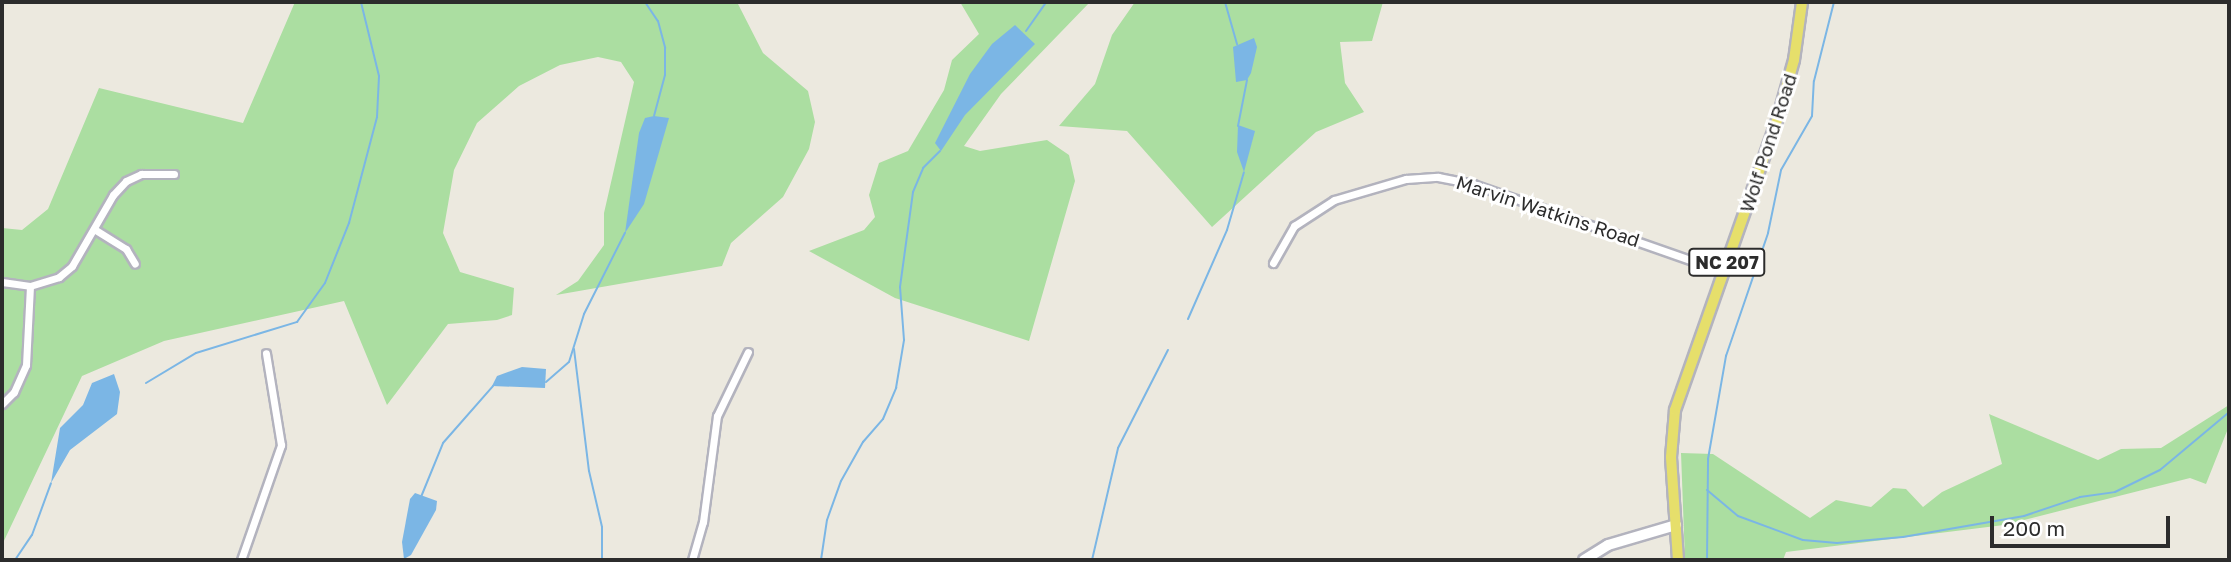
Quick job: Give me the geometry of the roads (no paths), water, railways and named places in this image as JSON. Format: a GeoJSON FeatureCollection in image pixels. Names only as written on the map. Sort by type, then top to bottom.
{"type":"FeatureCollection","features":[{"type":"Feature","properties":{"kind":"main road","name":"Wolf Pond Road"},"geometry":{"type":"LineString","coordinates":[[1676,525],[1671,457],[1675,410],[1785,94],[1802,2]]}},
{"type":"Feature","properties":{"kind":"main road","name":"NC 207"},"geometry":{"type":"LineString","coordinates":[[1676,525],[1678,560]]}},
{"type":"Feature","properties":{"kind":"street"},"geometry":{"type":"LineString","coordinates":[[2,282],[30,286],[59,277],[72,266],[126,181],[157,171],[174,174]]}},
{"type":"Feature","properties":{"kind":"street","name":"Marvin Watkins Road"},"geometry":{"type":"LineString","coordinates":[[1273,263],[1294,226],[1340,197],[1406,179],[1438,177],[1473,184],[1724,272]]}},
{"type":"Feature","properties":{"kind":"street"},"geometry":{"type":"LineString","coordinates":[[94,229],[117,242],[135,264]]}},
{"type":"Feature","properties":{"kind":"street"},"geometry":{"type":"LineString","coordinates":[[2,404],[14,392],[26,365],[30,286]]}},
{"type":"Feature","properties":{"kind":"street"},"geometry":{"type":"LineString","coordinates":[[692,560],[703,522],[717,416],[748,352]]}},
{"type":"Feature","properties":{"kind":"street"},"geometry":{"type":"LineString","coordinates":[[241,560],[281,445],[266,353]]}},
{"type":"Feature","properties":{"kind":"street"},"geometry":{"type":"LineString","coordinates":[[1584,560],[1608,545],[1676,525]]}},
{"type":"Feature","properties":{"kind":"water"},"geometry":{"type":"Polygon","coordinates":[[[1015,25],[1035,44],[965,115],[941,151],[935,143],[970,74],[992,44],[1015,25]]]}},
{"type":"Feature","properties":{"kind":"water"},"geometry":{"type":"Polygon","coordinates":[[[1254,38],[1257,47],[1251,73],[1247,80],[1236,82],[1233,47],[1254,38]]]}},
{"type":"Feature","properties":{"kind":"water"},"geometry":{"type":"Polygon","coordinates":[[[645,118],[669,118],[644,204],[625,233],[639,133],[645,118]]]}},
{"type":"Feature","properties":{"kind":"water"},"geometry":{"type":"Polygon","coordinates":[[[1238,125],[1255,131],[1244,172],[1237,152],[1238,125]]]}},
{"type":"Feature","properties":{"kind":"water"},"geometry":{"type":"Polygon","coordinates":[[[522,367],[546,369],[545,388],[492,386],[497,376],[522,367]]]}},
{"type":"Feature","properties":{"kind":"water"},"geometry":{"type":"Polygon","coordinates":[[[114,374],[120,392],[117,414],[70,450],[51,483],[60,428],[83,405],[92,383],[114,374]]]}},
{"type":"Feature","properties":{"kind":"water"},"geometry":{"type":"Polygon","coordinates":[[[415,493],[437,501],[436,510],[411,555],[404,559],[402,542],[410,499],[415,493]]]}},
{"type":"Feature","properties":{"kind":"waterway"},"geometry":{"type":"LineString","coordinates":[[146,383],[196,353],[297,322],[325,283],[349,223],[377,117],[379,76],[361,2]]}},
{"type":"Feature","properties":{"kind":"waterway"},"geometry":{"type":"LineString","coordinates":[[645,2],[658,21],[665,48],[665,75],[654,116]]}},
{"type":"Feature","properties":{"kind":"waterway"},"geometry":{"type":"LineString","coordinates":[[1026,31],[1046,2]]}},
{"type":"Feature","properties":{"kind":"waterway"},"geometry":{"type":"LineString","coordinates":[[1225,2],[1237,44]]}},
{"type":"Feature","properties":{"kind":"waterway"},"geometry":{"type":"LineString","coordinates":[[1707,560],[1708,459],[1726,356],[1768,233],[1781,170],[1812,116],[1814,81],[1834,2]]}},
{"type":"Feature","properties":{"kind":"waterway"},"geometry":{"type":"LineString","coordinates":[[1238,126],[1247,80]]}},
{"type":"Feature","properties":{"kind":"waterway"},"geometry":{"type":"LineString","coordinates":[[821,560],[827,520],[841,481],[863,442],[883,419],[896,388],[904,340],[900,287],[913,192],[923,168],[940,151]]}},
{"type":"Feature","properties":{"kind":"waterway"},"geometry":{"type":"LineString","coordinates":[[1188,319],[1227,230],[1244,172]]}},
{"type":"Feature","properties":{"kind":"waterway"},"geometry":{"type":"LineString","coordinates":[[546,382],[569,362],[584,314],[625,233]]}},
{"type":"Feature","properties":{"kind":"waterway"},"geometry":{"type":"LineString","coordinates":[[574,349],[589,471],[602,527],[602,560]]}},
{"type":"Feature","properties":{"kind":"waterway"},"geometry":{"type":"LineString","coordinates":[[1092,560],[1118,448],[1168,350]]}},
{"type":"Feature","properties":{"kind":"waterway"},"geometry":{"type":"LineString","coordinates":[[421,497],[443,443],[493,386]]}},
{"type":"Feature","properties":{"kind":"waterway"},"geometry":{"type":"LineString","coordinates":[[1707,490],[1738,516],[1803,540],[1837,543],[1903,537],[2024,516],[2080,497],[2115,492],[2160,470],[2229,412]]}},
{"type":"Feature","properties":{"kind":"waterway"},"geometry":{"type":"LineString","coordinates":[[15,560],[32,535],[51,483]]}}]}
